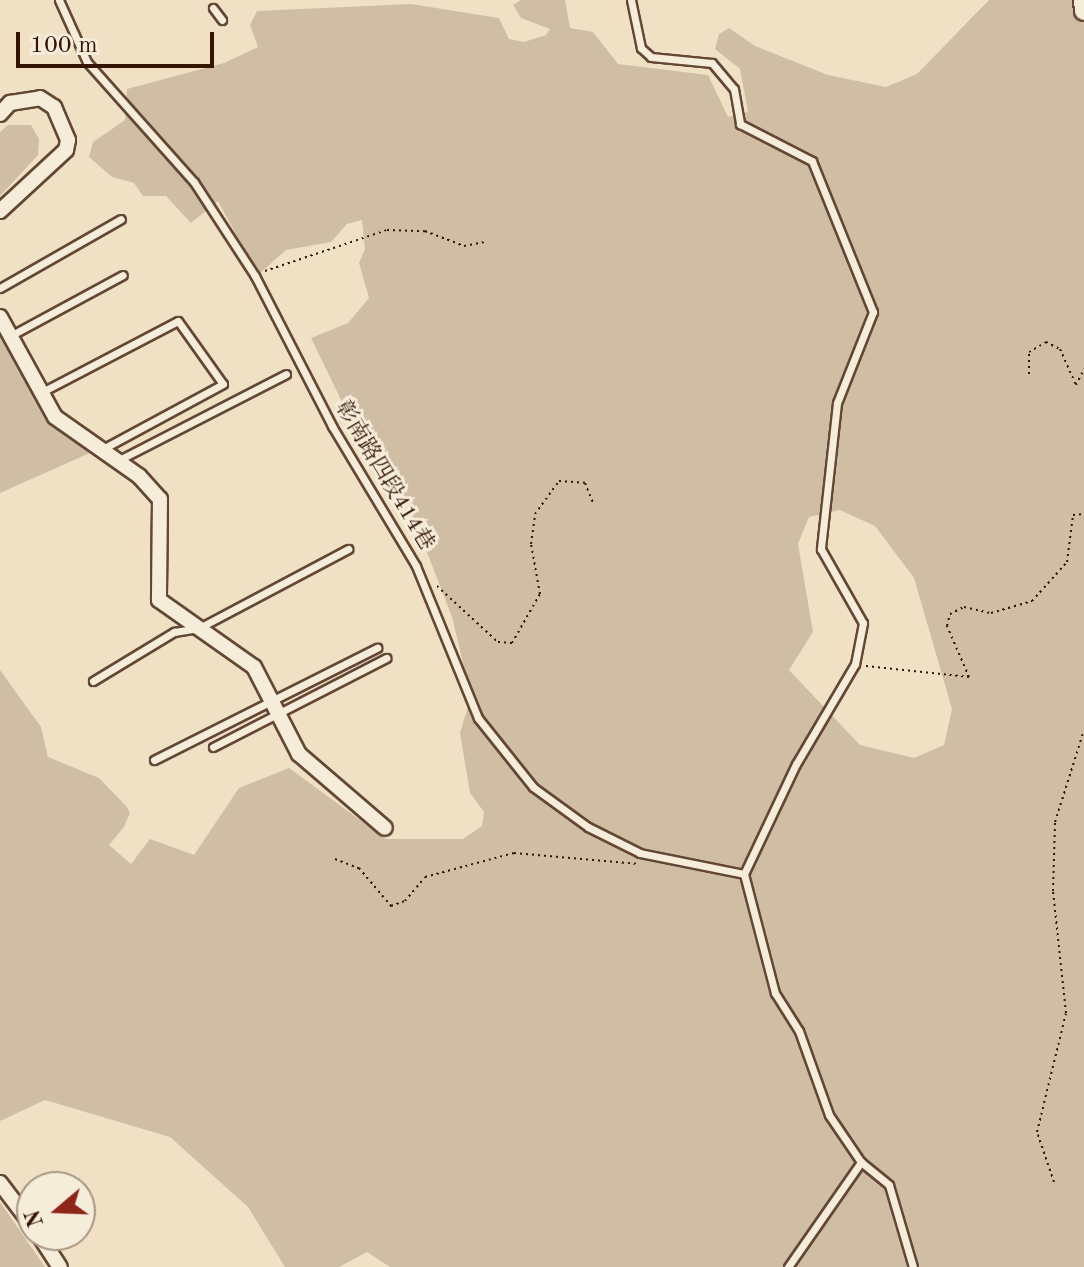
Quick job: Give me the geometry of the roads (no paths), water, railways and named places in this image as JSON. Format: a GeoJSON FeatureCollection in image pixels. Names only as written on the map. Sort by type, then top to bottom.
{"type":"FeatureCollection","features":[{"type":"Feature","properties":{"kind":"street"},"geometry":{"type":"LineString","coordinates":[[1083,0],[1084,11]]}},
{"type":"Feature","properties":{"kind":"street"},"geometry":{"type":"LineString","coordinates":[[0,114],[17,100],[40,98],[54,107],[68,140],[58,158],[0,211]]}},
{"type":"Feature","properties":{"kind":"street"},"geometry":{"type":"LineString","coordinates":[[0,317],[55,417],[117,461],[160,499],[159,600],[254,667],[272,709],[299,754],[385,828]]}},
{"type":"Feature","properties":{"kind":"street"},"geometry":{"type":"LineString","coordinates":[[0,1183],[16,1204]]}},
{"type":"Feature","properties":{"kind":"lane","name":"彰南路四段414巷"},"geometry":{"type":"LineString","coordinates":[[59,0],[87,62],[194,182],[255,276],[332,426],[416,566],[478,718],[533,787],[588,827],[668,861],[744,874]]}},
{"type":"Feature","properties":{"kind":"lane"},"geometry":{"type":"LineString","coordinates":[[631,0],[631,16],[651,57],[712,63],[734,89],[740,124],[812,161],[853,273],[864,285],[873,312],[837,403],[821,549],[863,623],[855,664],[796,764],[744,874],[775,993],[799,1031],[829,1115],[861,1162],[889,1185],[913,1267]]}},
{"type":"Feature","properties":{"kind":"lane"},"geometry":{"type":"LineString","coordinates":[[213,8],[222,20]]}},
{"type":"Feature","properties":{"kind":"lane"},"geometry":{"type":"LineString","coordinates":[[0,288],[121,219]]}},
{"type":"Feature","properties":{"kind":"lane"},"geometry":{"type":"LineString","coordinates":[[10,336],[123,275]]}},
{"type":"Feature","properties":{"kind":"lane"},"geometry":{"type":"LineString","coordinates":[[42,392],[178,321],[223,384],[101,450]]}},
{"type":"Feature","properties":{"kind":"lane"},"geometry":{"type":"LineString","coordinates":[[117,461],[286,374]]}},
{"type":"Feature","properties":{"kind":"lane"},"geometry":{"type":"LineString","coordinates":[[93,681],[174,632],[199,628],[348,549]]}},
{"type":"Feature","properties":{"kind":"lane"},"geometry":{"type":"LineString","coordinates":[[213,747],[377,648]]}},
{"type":"Feature","properties":{"kind":"lane"},"geometry":{"type":"LineString","coordinates":[[154,760],[386,658]]}},
{"type":"Feature","properties":{"kind":"lane"},"geometry":{"type":"LineString","coordinates":[[788,1267],[861,1162]]}}]}
